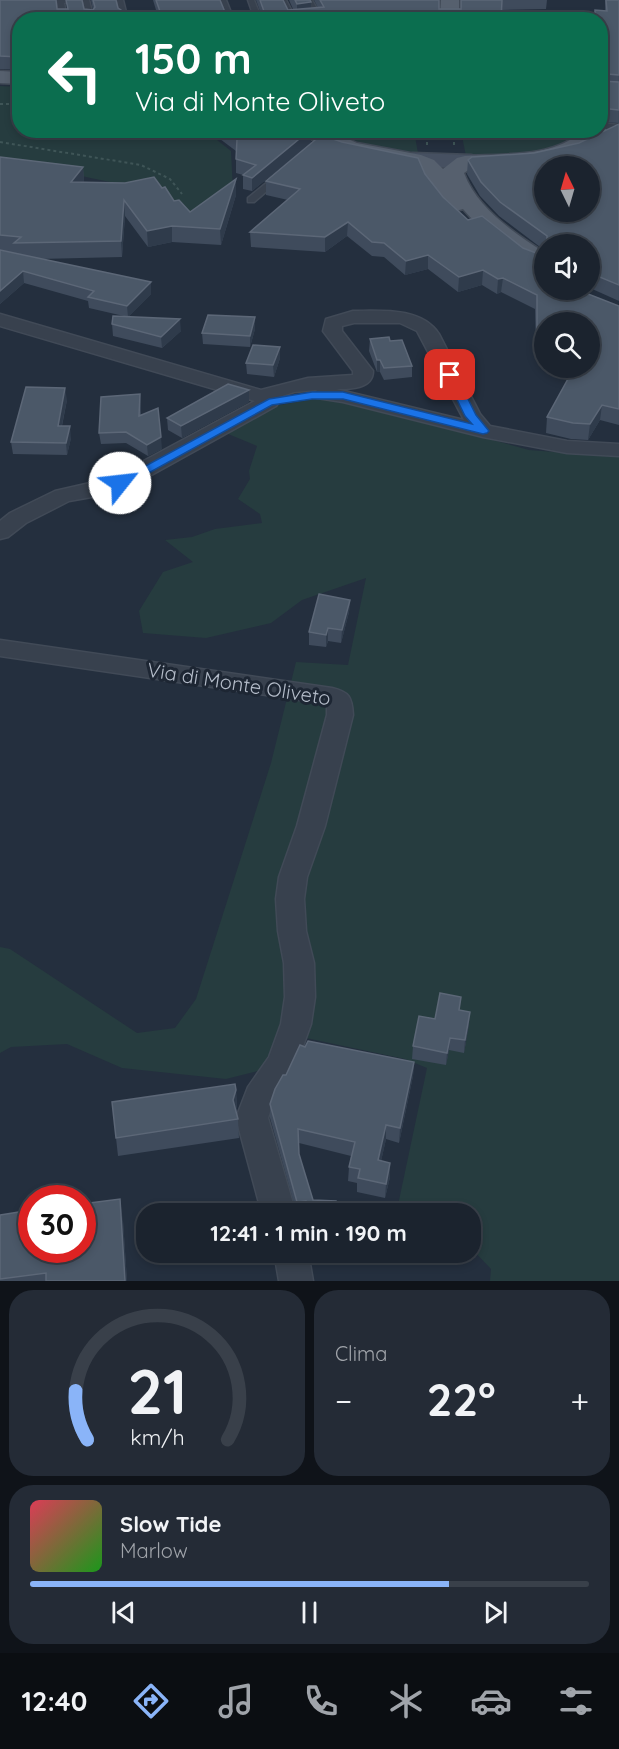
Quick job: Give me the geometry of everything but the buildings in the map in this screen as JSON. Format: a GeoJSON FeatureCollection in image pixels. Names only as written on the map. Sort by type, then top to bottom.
{"type":"FeatureCollection","features":[{"type":"Feature","properties":{"kind":"main road"},"geometry":{"type":"LineString","coordinates":[[318,138],[358,151],[413,160],[430,168],[456,204],[477,226],[534,270]]}},
{"type":"Feature","properties":{"kind":"main road"},"geometry":{"type":"LineString","coordinates":[[534,256],[489,222],[461,190],[452,171],[457,166],[471,162],[515,160],[553,154],[582,144],[588,138]]}},
{"type":"Feature","properties":{"kind":"street"},"geometry":{"type":"LineString","coordinates":[[413,160],[471,162]]}},
{"type":"Feature","properties":{"kind":"street"},"geometry":{"type":"LineString","coordinates":[[0,532],[18,518],[63,496],[104,489],[120,483],[265,399],[308,384],[339,385],[363,378],[363,371],[332,331],[333,323],[353,317],[403,318],[417,323],[430,334],[471,416],[483,431]]}},
{"type":"Feature","properties":{"kind":"street"},"geometry":{"type":"LineString","coordinates":[[0,320],[265,399],[322,394],[343,396],[483,431],[567,447],[619,450]]}},
{"type":"Feature","properties":{"kind":"street","name":"Via di Monte Oliveto"},"geometry":{"type":"LineString","coordinates":[[0,648],[332,696],[340,700],[340,715],[311,826],[293,877],[290,899],[292,931],[299,963],[300,997],[296,1024],[282,1063],[259,1097],[252,1118],[276,1203]]}},
{"type":"Feature","properties":{"kind":"street"},"geometry":{"type":"LineString","coordinates":[[293,1263],[296,1281]]}},
{"type":"Feature","properties":{"kind":"lane"},"geometry":{"type":"LineString","coordinates":[[62,12],[60,1],[71,0]]}},
{"type":"Feature","properties":{"kind":"lane"},"geometry":{"type":"LineString","coordinates":[[251,200],[285,172]]}},
{"type":"Feature","properties":{"kind":"path"},"geometry":{"type":"LineString","coordinates":[[0,142],[141,165],[170,179],[182,194]]}},
{"type":"Feature","properties":{"kind":"green space"},"geometry":{"type":"Polygon","coordinates":[[[0,86],[12,87],[12,138],[206,138],[217,140],[231,151],[233,191],[195,220],[129,186],[0,159],[0,86]]]}},
{"type":"Feature","properties":{"kind":"green space"},"geometry":{"type":"Polygon","coordinates":[[[347,138],[415,138],[418,153],[365,144],[347,138]]]}},
{"type":"Feature","properties":{"kind":"green space"},"geometry":{"type":"Polygon","coordinates":[[[462,138],[568,138],[552,148],[538,152],[509,156],[466,156],[462,138]]]}},
{"type":"Feature","properties":{"kind":"green space"},"geometry":{"type":"Polygon","coordinates":[[[320,398],[371,406],[529,450],[619,457],[619,1281],[490,1281],[491,1269],[481,1258],[481,1203],[398,1203],[427,1068],[405,1059],[306,1038],[315,981],[304,942],[300,987],[273,1056],[258,1071],[226,1079],[122,1068],[67,1044],[11,1047],[0,1053],[0,947],[10,949],[137,1033],[175,1028],[196,999],[271,763],[296,662],[348,665],[366,578],[302,600],[271,623],[206,638],[143,633],[139,611],[163,572],[193,562],[165,540],[192,537],[215,529],[262,523],[260,514],[238,499],[250,479],[249,471],[257,446],[221,431],[263,408],[320,398]]]}},
{"type":"Feature","properties":{"kind":"route"},"geometry":{"type":"LineString","coordinates":[[120,483],[269,402],[322,394],[343,396],[483,431],[471,416],[450,375]]}}]}
